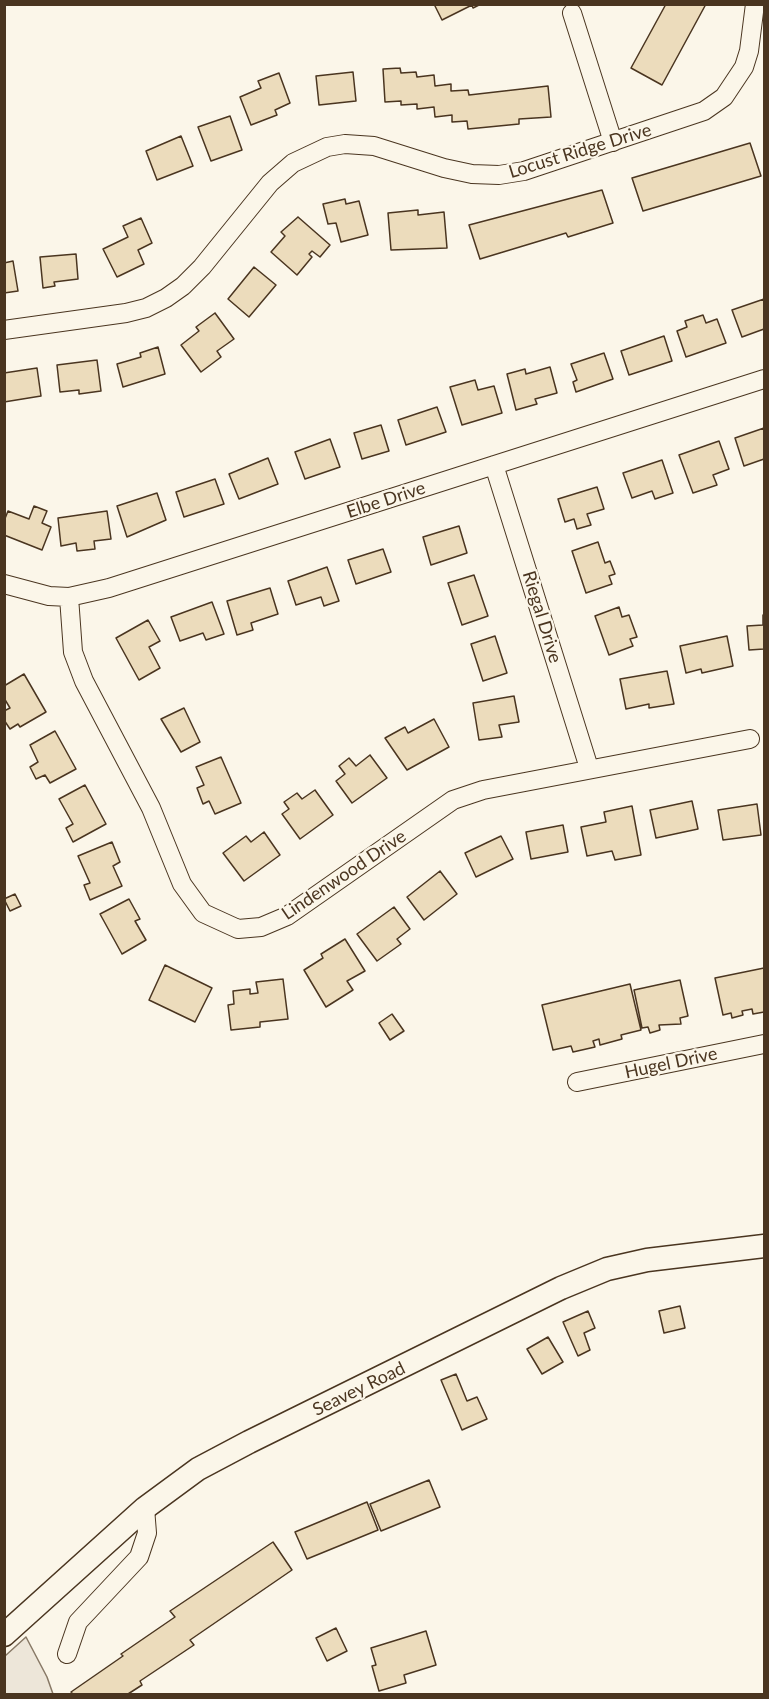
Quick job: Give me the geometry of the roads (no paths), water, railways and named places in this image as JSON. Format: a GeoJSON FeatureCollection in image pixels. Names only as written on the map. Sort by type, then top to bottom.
{"type":"FeatureCollection","features":[{"type":"Feature","properties":{"kind":"street","name":"Locust Ridge Drive"},"geometry":{"type":"LineString","coordinates":[[4,330],[126,313],[146,308],[166,298],[183,286],[202,267],[270,183],[293,163],[327,147],[345,144],[374,146],[453,170],[472,174],[499,175],[524,171],[704,111],[724,97],[747,59],[756,4]]}},
{"type":"Feature","properties":{"kind":"street"},"geometry":{"type":"LineString","coordinates":[[572,13],[613,142]]}},
{"type":"Feature","properties":{"kind":"street","name":"Elbe Drive"},"geometry":{"type":"LineString","coordinates":[[4,584],[49,596],[69,597],[109,588],[765,379]]}},
{"type":"Feature","properties":{"kind":"street","name":"Riegal Drive"},"geometry":{"type":"LineString","coordinates":[[494,465],[589,768]]}},
{"type":"Feature","properties":{"kind":"street","name":"Lindenwood Drive"},"geometry":{"type":"LineString","coordinates":[[69,597],[73,652],[84,681],[152,808],[182,884],[203,913],[219,923],[238,928],[261,927],[287,916],[453,800],[483,790],[589,768],[750,739]]}},
{"type":"Feature","properties":{"kind":"street","name":"Hugel Drive"},"geometry":{"type":"LineString","coordinates":[[577,1082],[765,1044]]}},
{"type":"Feature","properties":{"kind":"street","name":"Seavey Road"},"geometry":{"type":"LineString","coordinates":[[4,1635],[145,1508],[198,1469],[218,1458],[561,1288],[607,1269],[647,1260],[765,1246]]}},
{"type":"Feature","properties":{"kind":"street"},"geometry":{"type":"LineString","coordinates":[[67,1654],[78,1622],[139,1557],[147,1533],[145,1508]]}}]}
